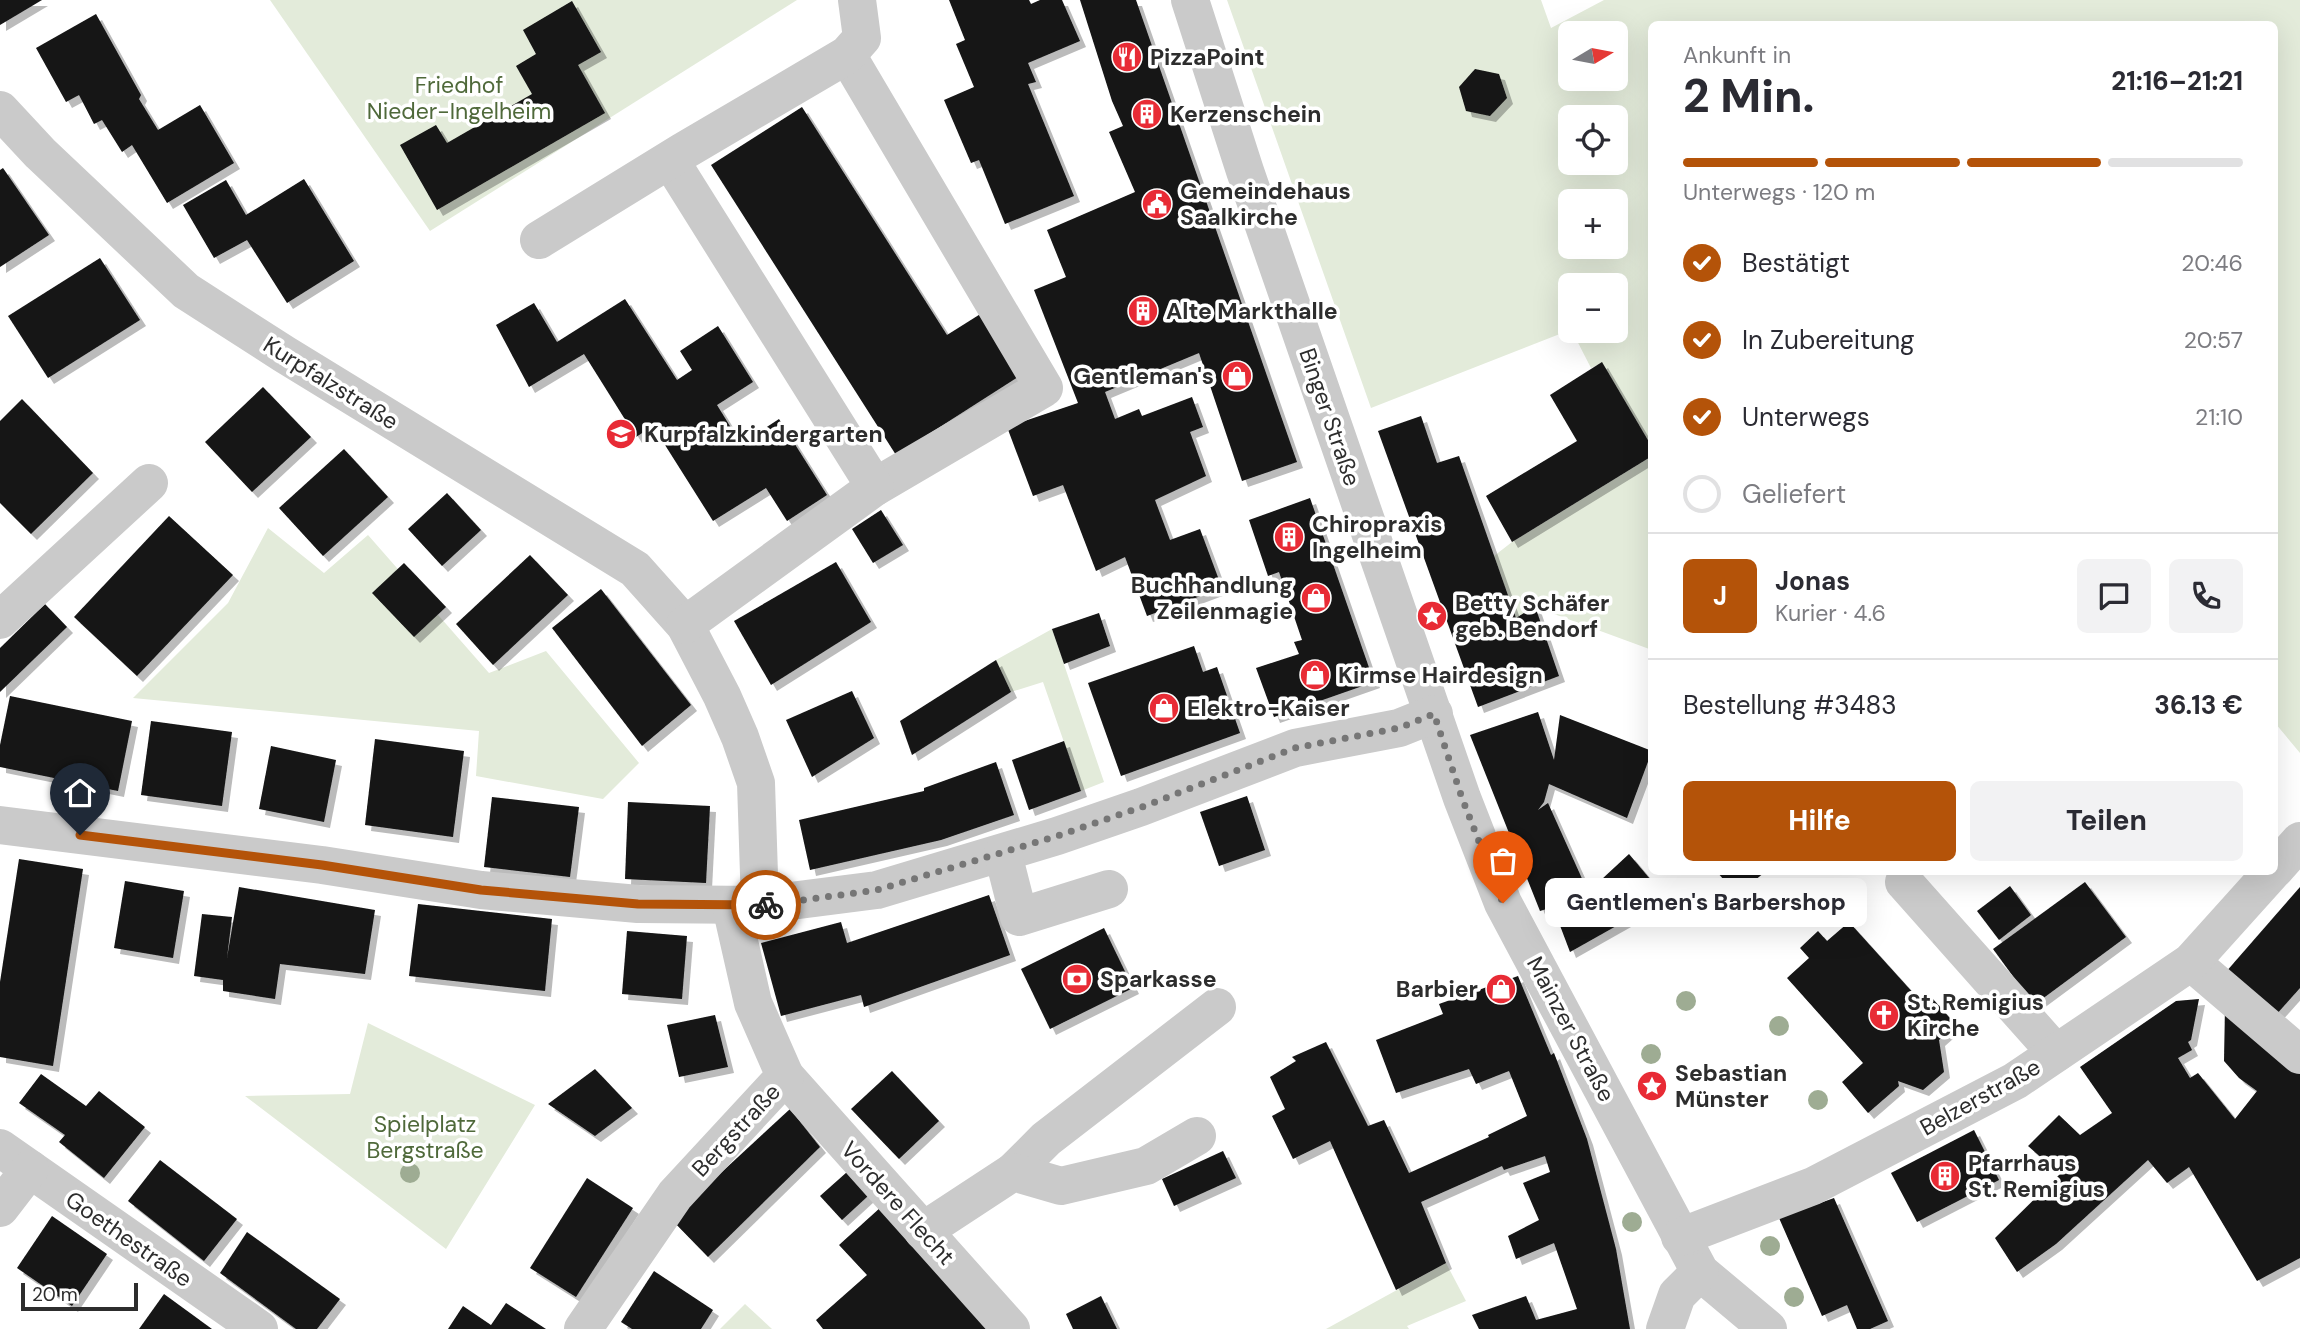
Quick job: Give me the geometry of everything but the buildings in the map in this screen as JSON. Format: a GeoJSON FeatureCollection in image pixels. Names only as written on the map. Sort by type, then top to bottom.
{"type":"FeatureCollection","features":[{"type":"Feature","properties":{"kind":"street"},"geometry":{"type":"LineString","coordinates":[[538,240],[847,55],[862,38],[857,0]]}},
{"type":"Feature","properties":{"kind":"street","name":"Binger Straße"},"geometry":{"type":"LineString","coordinates":[[1189,0],[1245,171],[1434,714]]}},
{"type":"Feature","properties":{"kind":"street"},"geometry":{"type":"LineString","coordinates":[[685,625],[875,487],[1044,388],[847,55]]}},
{"type":"Feature","properties":{"kind":"street","name":"Kurpfalzstraße"},"geometry":{"type":"LineString","coordinates":[[0,110],[40,153],[186,291],[635,569],[685,625],[722,696],[756,783],[746,906]]}},
{"type":"Feature","properties":{"kind":"street"},"geometry":{"type":"LineString","coordinates":[[670,160],[875,487]]}},
{"type":"Feature","properties":{"kind":"street"},"geometry":{"type":"LineString","coordinates":[[0,620],[149,483]]}},
{"type":"Feature","properties":{"kind":"street"},"geometry":{"type":"LineString","coordinates":[[0,825],[322,865],[481,890],[638,904],[746,906],[877,890],[1003,854],[1142,807],[1295,748],[1399,728],[1434,714]]}},
{"type":"Feature","properties":{"kind":"street","name":"Mainzer Straße"},"geometry":{"type":"LineString","coordinates":[[1434,714],[1462,798],[1503,903],[1700,1272]]}},
{"type":"Feature","properties":{"kind":"street","name":"Belzerstraße"},"geometry":{"type":"LineString","coordinates":[[2278,866],[2300,841]]}},
{"type":"Feature","properties":{"kind":"street"},"geometry":{"type":"LineString","coordinates":[[1003,854],[1019,916],[1109,890]]}},
{"type":"Feature","properties":{"kind":"street","name":"Belzerstraße"},"geometry":{"type":"LineString","coordinates":[[1680,1237],[1813,1186],[2015,1081],[2191,962],[2269,875]]}},
{"type":"Feature","properties":{"kind":"street"},"geometry":{"type":"LineString","coordinates":[[1904,882],[2056,1053]]}},
{"type":"Feature","properties":{"kind":"street","name":"Bergstraße"},"geometry":{"type":"LineString","coordinates":[[583,1329],[675,1195],[785,1076],[753,1003],[746,906]]}},
{"type":"Feature","properties":{"kind":"street"},"geometry":{"type":"LineString","coordinates":[[2191,962],[2300,1055]]}},
{"type":"Feature","properties":{"kind":"street"},"geometry":{"type":"LineString","coordinates":[[923,1231],[1013,1172],[1046,1139],[1217,1007]]}},
{"type":"Feature","properties":{"kind":"street","name":"Vordere Flecht"},"geometry":{"type":"LineString","coordinates":[[785,1076],[1011,1329]]}},
{"type":"Feature","properties":{"kind":"street"},"geometry":{"type":"LineString","coordinates":[[1013,1172],[1061,1186],[1146,1166],[1197,1136]]}},
{"type":"Feature","properties":{"kind":"street"},"geometry":{"type":"LineString","coordinates":[[0,1208],[15,1159]]}},
{"type":"Feature","properties":{"kind":"street","name":"Goethestraße"},"geometry":{"type":"LineString","coordinates":[[15,1159],[259,1329]]}},
{"type":"Feature","properties":{"kind":"street"},"geometry":{"type":"LineString","coordinates":[[1665,1329],[1677,1294],[1700,1272],[1768,1329]]}},
{"type":"Feature","properties":{"kind":"green space","name":"Friedhof Nieder-Ingelheim"},"geometry":{"type":"Polygon","coordinates":[[[270,0],[797,0],[430,231],[270,0]]]}},
{"type":"Feature","properties":{"kind":"green space"},"geometry":{"type":"Polygon","coordinates":[[[1227,0],[1541,0],[1551,28],[1558,24],[1558,91],[1628,91],[1628,21],[1564,21],[1604,0],[2300,0],[2300,753],[2278,727],[2278,21],[1648,21],[1648,440],[1602,363],[1591,368],[1578,343],[1628,343],[1628,273],[1558,273],[1558,335],[1371,408],[1227,0]]]}},
{"type":"Feature","properties":{"kind":"green space"},"geometry":{"type":"Polygon","coordinates":[[[1648,458],[1648,649],[1535,607],[1516,618],[1494,556],[1512,542],[1648,458]]]}},
{"type":"Feature","properties":{"kind":"green space"},"geometry":{"type":"Polygon","coordinates":[[[268,528],[324,573],[368,535],[489,673],[546,651],[639,763],[603,799],[476,776],[479,731],[133,698],[228,603],[268,528]]]}},
{"type":"Feature","properties":{"kind":"green space"},"geometry":{"type":"Polygon","coordinates":[[[1052,629],[1104,782],[1081,791],[1043,682],[1011,692],[996,660],[1052,629]]]}},
{"type":"Feature","properties":{"kind":"green space","name":"Spielplatz Bergstraße"},"geometry":{"type":"Polygon","coordinates":[[[368,1023],[535,1105],[446,1249],[245,1096],[350,1094],[368,1023]]]}},
{"type":"Feature","properties":{"kind":"green space"},"geometry":{"type":"Polygon","coordinates":[[[1446,1263],[1466,1301],[1407,1326],[1409,1329],[1326,1329],[1446,1263]]]}},
{"type":"Feature","properties":{"kind":"green space"},"geometry":{"type":"Polygon","coordinates":[[[745,1304],[772,1329],[720,1329],[745,1304]]]}},
{"type":"Feature","properties":{"kind":"way so far"},"geometry":{"type":"LineString","coordinates":[[766,905],[877,890],[1003,854],[1142,807],[1295,748],[1386,732],[1434,714],[1462,798],[1503,903]]}},
{"type":"Feature","properties":{"kind":"place","name":"PizzaPoint"},"geometry":{"type":"Point","coordinates":[1127,57]}},
{"type":"Feature","properties":{"kind":"place","name":"Kerzenschein"},"geometry":{"type":"Point","coordinates":[1147,114]}},
{"type":"Feature","properties":{"kind":"place","name":"Gemeindehaus Saalkirche"},"geometry":{"type":"Point","coordinates":[1157,204]}},
{"type":"Feature","properties":{"kind":"place","name":"Alte Markthalle"},"geometry":{"type":"Point","coordinates":[1143,311]}},
{"type":"Feature","properties":{"kind":"place","name":"Gentleman's"},"geometry":{"type":"Point","coordinates":[1237,376]}},
{"type":"Feature","properties":{"kind":"place","name":"Kurpfalzkindergarten"},"geometry":{"type":"Point","coordinates":[621,434]}},
{"type":"Feature","properties":{"kind":"place","name":"Chiropraxis Ingelheim"},"geometry":{"type":"Point","coordinates":[1289,537]}},
{"type":"Feature","properties":{"kind":"place","name":"Buchhandlung Zeilenmagie"},"geometry":{"type":"Point","coordinates":[1316,598]}},
{"type":"Feature","properties":{"kind":"place","name":"Betty Schäfer geb. Bendorf"},"geometry":{"type":"Point","coordinates":[1432,616]}},
{"type":"Feature","properties":{"kind":"place","name":"Kirmse Hairdesign"},"geometry":{"type":"Point","coordinates":[1315,675]}},
{"type":"Feature","properties":{"kind":"place","name":"Elektro-Kaiser"},"geometry":{"type":"Point","coordinates":[1164,708]}},
{"type":"Feature","properties":{"kind":"place","name":"Gentlemen's Barbershop"},"geometry":{"type":"Point","coordinates":[1503,903]}},
{"type":"Feature","properties":{"kind":"place","name":"Sparkasse"},"geometry":{"type":"Point","coordinates":[1077,979]}},
{"type":"Feature","properties":{"kind":"place","name":"Barbier"},"geometry":{"type":"Point","coordinates":[1501,989]}},
{"type":"Feature","properties":{"kind":"place","name":"St. Remigius Kirche"},"geometry":{"type":"Point","coordinates":[1884,1015]}},
{"type":"Feature","properties":{"kind":"place","name":"Sebastian Münster"},"geometry":{"type":"Point","coordinates":[1652,1086]}},
{"type":"Feature","properties":{"kind":"place","name":"Pfarrhaus St. Remigius"},"geometry":{"type":"Point","coordinates":[1945,1176]}},
{"type":"Feature","properties":{"kind":"route"},"geometry":{"type":"LineString","coordinates":[[80,835],[322,865],[481,890],[638,904],[766,905]]}}]}
